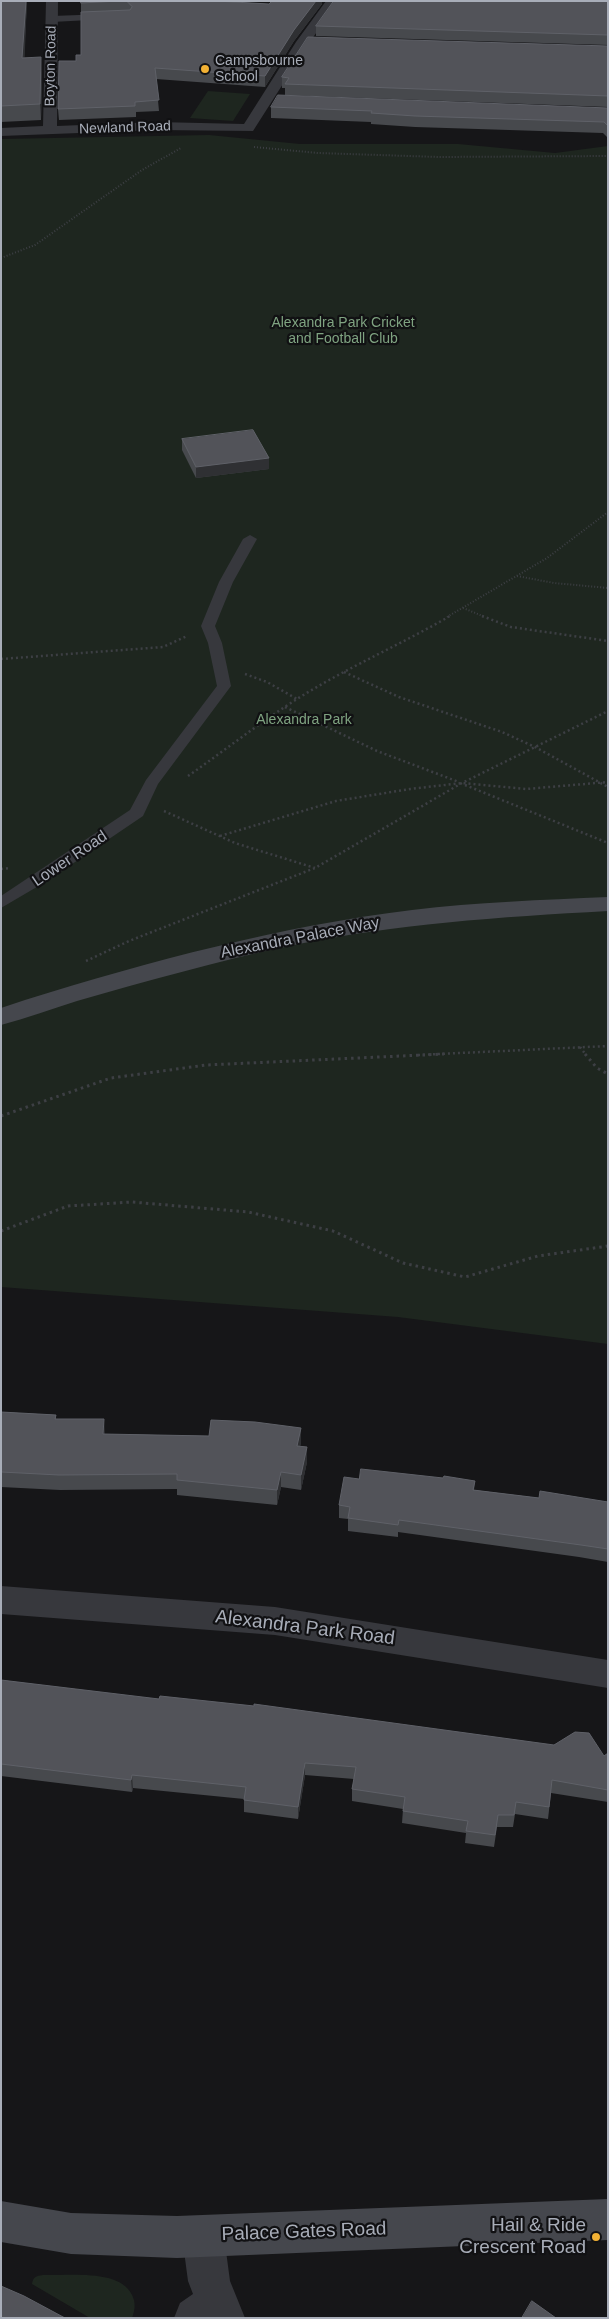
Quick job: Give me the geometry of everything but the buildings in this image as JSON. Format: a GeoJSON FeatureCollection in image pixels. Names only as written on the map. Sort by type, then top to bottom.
{"type":"FeatureCollection","features":[{"type":"Feature","properties":{"kind":"street","name":"Boyton Road"},"geometry":{"type":"LineString","coordinates":[[50,130],[52,1]]}},
{"type":"Feature","properties":{"kind":"street"},"geometry":{"type":"LineString","coordinates":[[265,100],[303,42],[333,1]]}},
{"type":"Feature","properties":{"kind":"street"},"geometry":{"type":"LineString","coordinates":[[303,42],[322,43]]}},
{"type":"Feature","properties":{"kind":"street"},"geometry":{"type":"LineString","coordinates":[[265,100],[284,100]]}},
{"type":"Feature","properties":{"kind":"street","name":"Newland Road"},"geometry":{"type":"LineString","coordinates":[[1,132],[203,126],[248,128],[265,100]]}},
{"type":"Feature","properties":{"kind":"street","name":"Alexandra Palace Way"},"geometry":{"type":"LineString","coordinates":[[1,1017],[89,989],[221,953],[318,933],[383,921],[476,912],[608,904]]}},
{"type":"Feature","properties":{"kind":"street","name":"Alexandra Park Road"},"geometry":{"type":"LineString","coordinates":[[1,1600],[275,1621],[608,1674]]}},
{"type":"Feature","properties":{"kind":"street","name":"Palace Gates Road"},"geometry":{"type":"LineString","coordinates":[[1,2221],[29,2228],[105,2237],[203,2236],[608,2219]]}},
{"type":"Feature","properties":{"kind":"street"},"geometry":{"type":"LineString","coordinates":[[203,2236],[212,2312]]}},
{"type":"Feature","properties":{"kind":"lane"},"geometry":{"type":"LineString","coordinates":[[52,19],[117,17]]}},
{"type":"Feature","properties":{"kind":"lane"},"geometry":{"type":"LineString","coordinates":[[208,626],[226,582],[250,538]]}},
{"type":"Feature","properties":{"kind":"lane","name":"Lower Road"},"geometry":{"type":"LineString","coordinates":[[1,903],[137,813],[151,783],[224,686],[208,626]]}},
{"type":"Feature","properties":{"kind":"path"},"geometry":{"type":"LineString","coordinates":[[1,258],[35,245],[142,170],[188,143],[200,133],[203,126]]}},
{"type":"Feature","properties":{"kind":"path"},"geometry":{"type":"LineString","coordinates":[[248,147],[293,152],[418,157],[543,159],[608,156]]}},
{"type":"Feature","properties":{"kind":"path"},"geometry":{"type":"LineString","coordinates":[[184,779],[297,699],[390,646],[420,633],[547,558],[608,512]]}},
{"type":"Feature","properties":{"kind":"path"},"geometry":{"type":"LineString","coordinates":[[516,576],[554,583],[608,588]]}},
{"type":"Feature","properties":{"kind":"path"},"geometry":{"type":"LineString","coordinates":[[463,608],[511,627],[546,630],[608,641]]}},
{"type":"Feature","properties":{"kind":"path"},"geometry":{"type":"LineString","coordinates":[[1,660],[107,653],[163,647],[208,626]]}},
{"type":"Feature","properties":{"kind":"path"},"geometry":{"type":"LineString","coordinates":[[344,672],[398,696],[502,732],[535,747],[608,787]]}},
{"type":"Feature","properties":{"kind":"path"},"geometry":{"type":"LineString","coordinates":[[254,676],[282,689],[297,699]]}},
{"type":"Feature","properties":{"kind":"path"},"geometry":{"type":"LineString","coordinates":[[285,707],[378,751],[608,843]]}},
{"type":"Feature","properties":{"kind":"path"},"geometry":{"type":"LineString","coordinates":[[85,962],[129,940],[315,868],[462,783],[608,712]]}},
{"type":"Feature","properties":{"kind":"path"},"geometry":{"type":"LineString","coordinates":[[220,836],[261,825],[336,800],[410,789],[462,783],[526,789],[608,782]]}},
{"type":"Feature","properties":{"kind":"path"},"geometry":{"type":"LineString","coordinates":[[158,808],[250,848],[315,868]]}},
{"type":"Feature","properties":{"kind":"path"},"geometry":{"type":"LineString","coordinates":[[580,1046],[597,1068],[608,1074]]}},
{"type":"Feature","properties":{"kind":"path"},"geometry":{"type":"LineString","coordinates":[[1,1116],[110,1078],[206,1065],[608,1046]]}},
{"type":"Feature","properties":{"kind":"path"},"geometry":{"type":"LineString","coordinates":[[1,1231],[68,1206],[132,1202],[248,1212],[333,1231],[403,1263],[465,1277],[538,1256],[608,1246]]}},
{"type":"Feature","properties":{"kind":"green space"},"geometry":{"type":"Polygon","coordinates":[[[208,91],[250,94],[233,121],[190,118],[208,91]]]}},
{"type":"Feature","properties":{"kind":"green space","name":"Alexandra Park"},"geometry":{"type":"Polygon","coordinates":[[[209,135],[300,144],[458,144],[555,153],[608,146],[608,1344],[398,1317],[1,1287],[1,139],[209,135]]]}},
{"type":"Feature","properties":{"kind":"green space"},"geometry":{"type":"Polygon","coordinates":[[[43,2275],[93,2276],[117,2281],[126,2287],[132,2295],[135,2306],[132,2318],[90,2318],[32,2284],[35,2277],[43,2275]]]}},
{"type":"Feature","properties":{"kind":"place","name":"Campsbourne School"},"geometry":{"type":"Point","coordinates":[205,69]}},
{"type":"Feature","properties":{"kind":"place","name":"Hail & Ride Crescent Road"},"geometry":{"type":"Point","coordinates":[596,2237]}},
{"type":"Feature","properties":{"kind":"park label","name":"Alexandra Park Cricket and Football Club"},"geometry":{"type":"Point","coordinates":[343,332]}}]}
